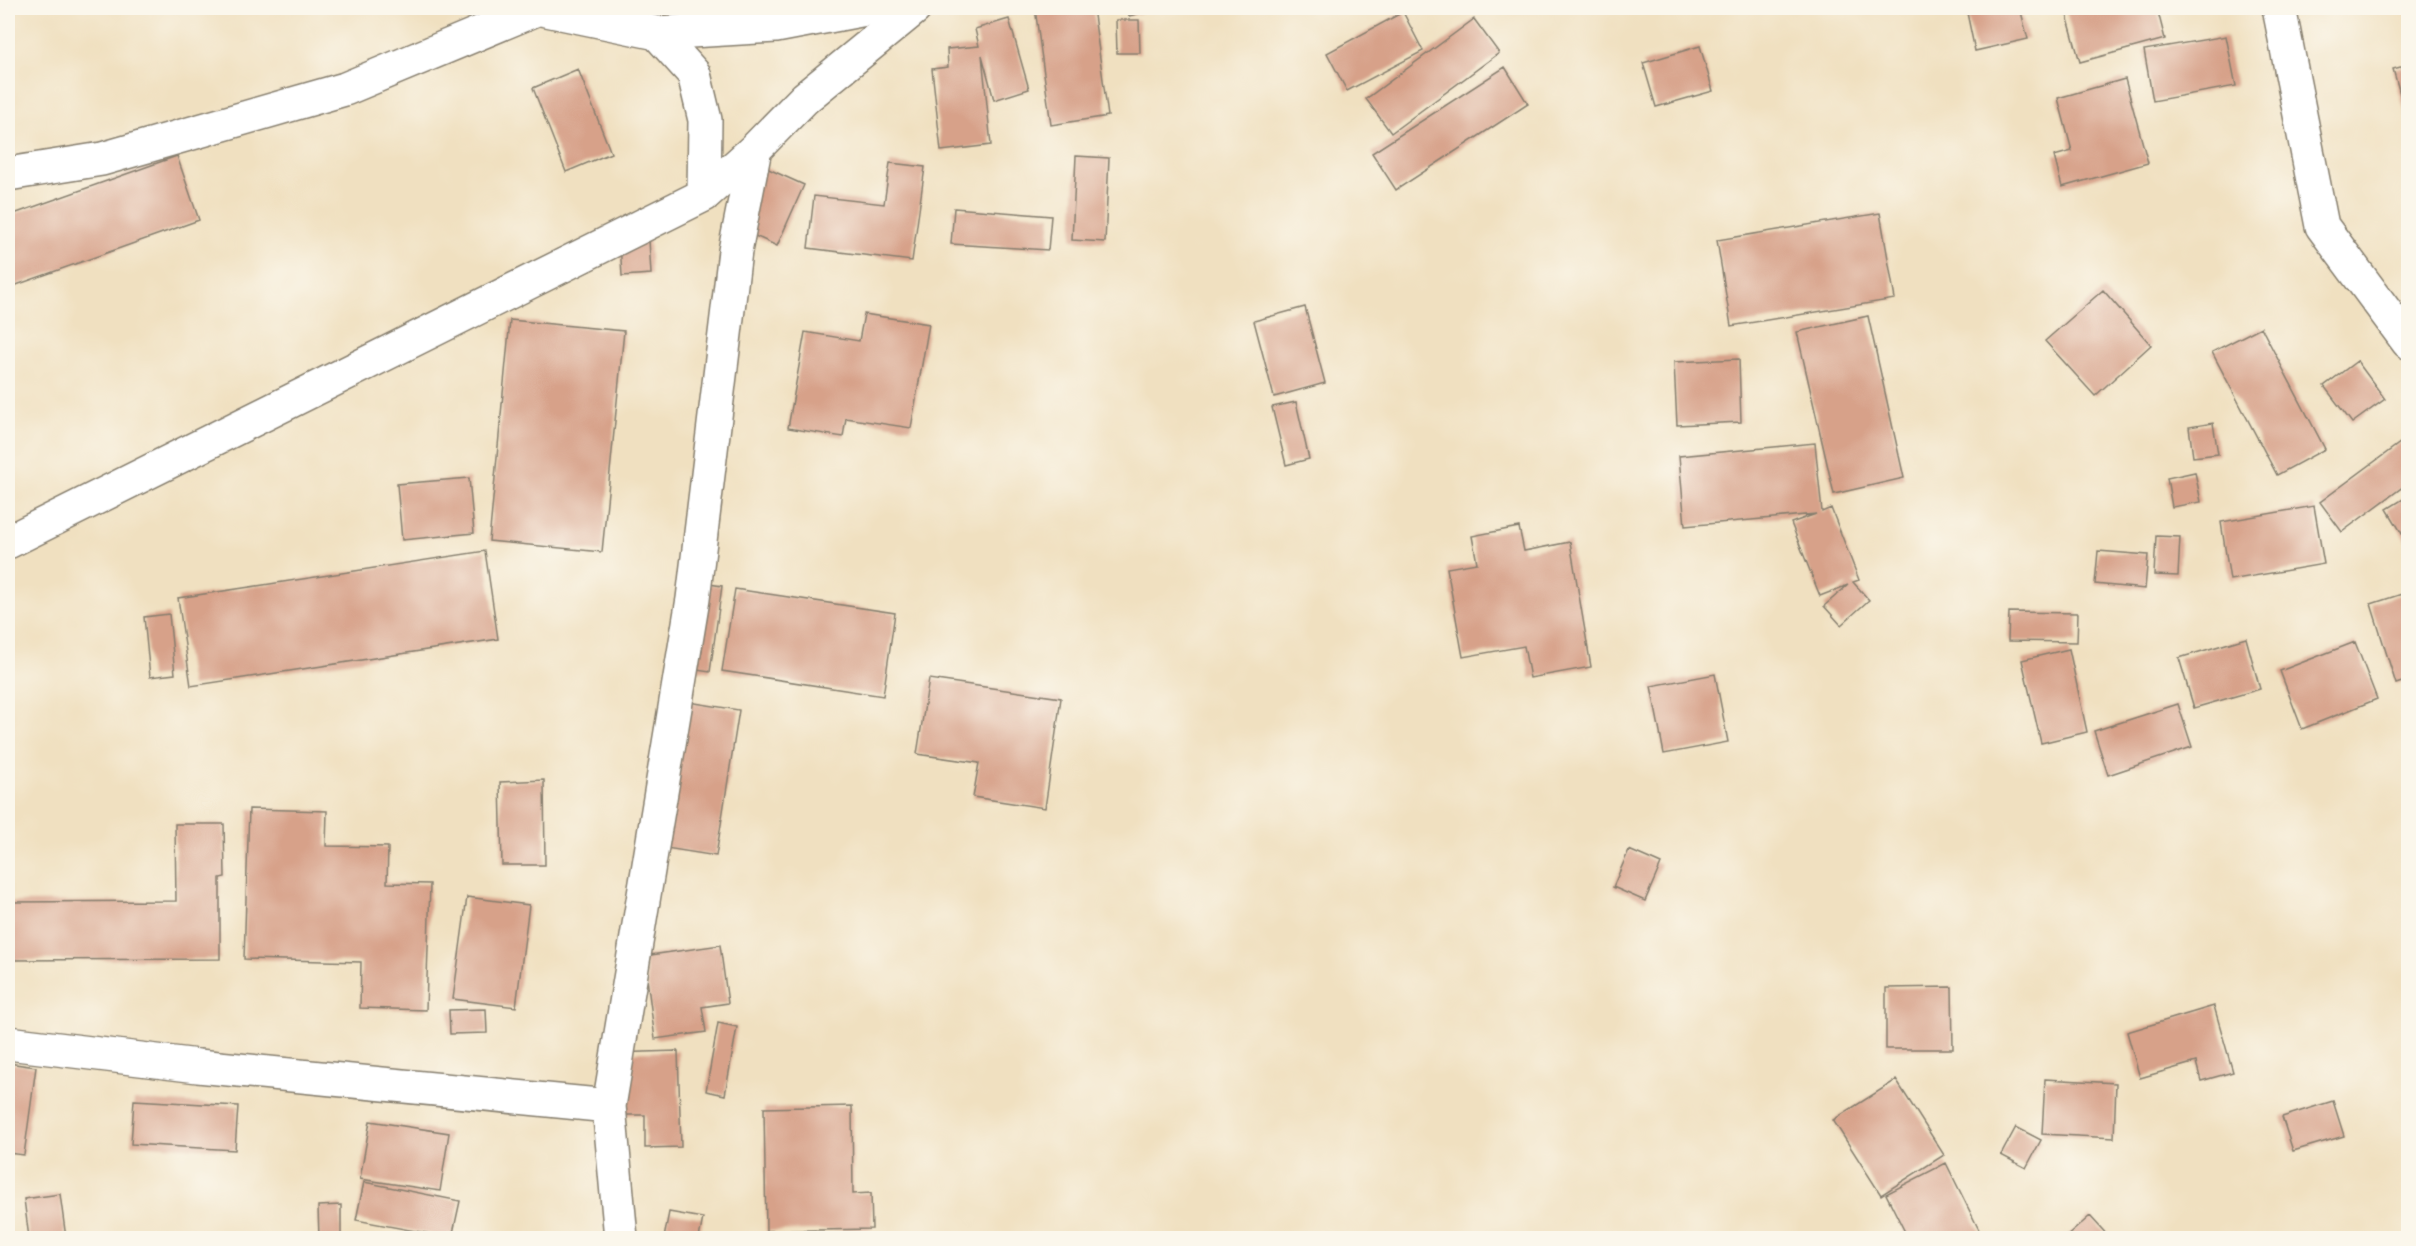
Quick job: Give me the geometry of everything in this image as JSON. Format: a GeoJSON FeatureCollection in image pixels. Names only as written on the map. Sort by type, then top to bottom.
{"type":"FeatureCollection","features":[{"type":"Feature","properties":{"kind":"street"},"geometry":{"type":"LineString","coordinates":[[8,174],[102,159],[345,89],[538,8],[657,33],[776,17],[871,8]]}},
{"type":"Feature","properties":{"kind":"street"},"geometry":{"type":"LineString","coordinates":[[8,542],[704,195],[755,149],[805,98],[915,8]]}},
{"type":"Feature","properties":{"kind":"street"},"geometry":{"type":"LineString","coordinates":[[2279,8],[2322,226],[2409,342]]}},
{"type":"Feature","properties":{"kind":"street"},"geometry":{"type":"LineString","coordinates":[[657,33],[694,74],[705,120],[704,195]]}},
{"type":"Feature","properties":{"kind":"street"},"geometry":{"type":"LineString","coordinates":[[621,1239],[609,1106],[693,599],[735,251],[755,149]]}},
{"type":"Feature","properties":{"kind":"street"},"geometry":{"type":"LineString","coordinates":[[8,1043],[198,1066],[609,1106]]}},
{"type":"Feature","properties":{"kind":"building"},"geometry":{"type":"Polygon","coordinates":[[[1035,8],[1093,8],[1108,116],[1051,125],[1035,8]]]}},
{"type":"Feature","properties":{"kind":"building"},"geometry":{"type":"Polygon","coordinates":[[[1127,8],[1158,8],[1129,16],[1127,8]]]}},
{"type":"Feature","properties":{"kind":"building"},"geometry":{"type":"Polygon","coordinates":[[[1966,8],[2020,8],[2028,39],[1975,51],[1966,8]]]}},
{"type":"Feature","properties":{"kind":"building"},"geometry":{"type":"Polygon","coordinates":[[[2065,8],[2157,8],[2165,39],[2080,62],[2065,8]]]}},
{"type":"Feature","properties":{"kind":"building"},"geometry":{"type":"Polygon","coordinates":[[[1403,12],[1423,51],[1347,91],[1327,53],[1403,12]]]}},
{"type":"Feature","properties":{"kind":"building"},"geometry":{"type":"Polygon","coordinates":[[[1009,19],[1029,89],[994,100],[982,55],[991,145],[941,151],[932,69],[948,67],[947,49],[979,46],[975,29],[1009,19]]]}},
{"type":"Feature","properties":{"kind":"building"},"geometry":{"type":"Polygon","coordinates":[[[1474,19],[1499,53],[1391,133],[1366,99],[1474,19]]]}},
{"type":"Feature","properties":{"kind":"building"},"geometry":{"type":"Polygon","coordinates":[[[1116,20],[1139,20],[1140,53],[1117,53],[1116,20]]]}},
{"type":"Feature","properties":{"kind":"building"},"geometry":{"type":"Polygon","coordinates":[[[2226,36],[2236,86],[2153,101],[2144,50],[2226,36]]]}},
{"type":"Feature","properties":{"kind":"building"},"geometry":{"type":"Polygon","coordinates":[[[1700,46],[1713,91],[1656,107],[1643,63],[1700,46]]]}},
{"type":"Feature","properties":{"kind":"building"},"geometry":{"type":"Polygon","coordinates":[[[2408,65],[2408,122],[2393,69],[2408,65]]]}},
{"type":"Feature","properties":{"kind":"building"},"geometry":{"type":"Polygon","coordinates":[[[1505,67],[1528,104],[1396,190],[1372,153],[1505,67]]]}},
{"type":"Feature","properties":{"kind":"building"},"geometry":{"type":"Polygon","coordinates":[[[578,69],[611,153],[566,172],[533,88],[578,69]]]}},
{"type":"Feature","properties":{"kind":"building"},"geometry":{"type":"Polygon","coordinates":[[[2125,79],[2148,163],[2062,187],[2054,156],[2072,151],[2058,98],[2125,79]]]}},
{"type":"Feature","properties":{"kind":"building"},"geometry":{"type":"Polygon","coordinates":[[[177,156],[199,220],[8,288],[8,216],[177,156]]]}},
{"type":"Feature","properties":{"kind":"building"},"geometry":{"type":"Polygon","coordinates":[[[1076,156],[1109,158],[1105,242],[1072,240],[1076,156]]]}},
{"type":"Feature","properties":{"kind":"building"},"geometry":{"type":"Polygon","coordinates":[[[755,163],[804,185],[777,246],[729,224],[755,163]]]}},
{"type":"Feature","properties":{"kind":"building"},"geometry":{"type":"Polygon","coordinates":[[[890,163],[925,167],[912,261],[808,248],[814,196],[884,204],[890,163]]]}},
{"type":"Feature","properties":{"kind":"building"},"geometry":{"type":"Polygon","coordinates":[[[954,208],[1051,216],[1048,250],[951,244],[954,208]]]}},
{"type":"Feature","properties":{"kind":"building"},"geometry":{"type":"Polygon","coordinates":[[[1880,213],[1895,299],[1731,326],[1717,240],[1880,213]]]}},
{"type":"Feature","properties":{"kind":"building"},"geometry":{"type":"Polygon","coordinates":[[[649,240],[651,274],[622,276],[620,242],[649,240]]]}},
{"type":"Feature","properties":{"kind":"building"},"geometry":{"type":"Polygon","coordinates":[[[2103,290],[2151,345],[2095,396],[2045,341],[2103,290]]]}},
{"type":"Feature","properties":{"kind":"building"},"geometry":{"type":"Polygon","coordinates":[[[1305,307],[1325,383],[1274,397],[1254,321],[1305,307]]]}},
{"type":"Feature","properties":{"kind":"building"},"geometry":{"type":"Polygon","coordinates":[[[864,314],[929,324],[911,428],[846,418],[843,437],[788,428],[805,332],[859,341],[864,314]]]}},
{"type":"Feature","properties":{"kind":"building"},"geometry":{"type":"Polygon","coordinates":[[[1868,316],[1904,478],[1834,494],[1797,332],[1868,316]]]}},
{"type":"Feature","properties":{"kind":"building"},"geometry":{"type":"Polygon","coordinates":[[[510,320],[624,331],[602,552],[489,541],[510,320]]]}},
{"type":"Feature","properties":{"kind":"building"},"geometry":{"type":"Polygon","coordinates":[[[2261,327],[2325,449],[2277,475],[2212,352],[2261,327]]]}},
{"type":"Feature","properties":{"kind":"building"},"geometry":{"type":"Polygon","coordinates":[[[1739,359],[1741,422],[1677,425],[1674,362],[1739,359]]]}},
{"type":"Feature","properties":{"kind":"building"},"geometry":{"type":"Polygon","coordinates":[[[2357,361],[2385,399],[2352,423],[2324,386],[2357,361]]]}},
{"type":"Feature","properties":{"kind":"building"},"geometry":{"type":"Polygon","coordinates":[[[1296,402],[1309,459],[1286,465],[1272,407],[1296,402]]]}},
{"type":"Feature","properties":{"kind":"building"},"geometry":{"type":"Polygon","coordinates":[[[2213,423],[2218,454],[2193,457],[2189,427],[2213,423]]]}},
{"type":"Feature","properties":{"kind":"building"},"geometry":{"type":"Polygon","coordinates":[[[2408,437],[2408,483],[2342,532],[2320,502],[2408,437]]]}},
{"type":"Feature","properties":{"kind":"building"},"geometry":{"type":"Polygon","coordinates":[[[1815,443],[1822,512],[1831,508],[1859,580],[1853,582],[1869,600],[1841,625],[1824,606],[1848,585],[1820,596],[1791,523],[1816,514],[1685,526],[1679,456],[1815,443]]]}},
{"type":"Feature","properties":{"kind":"building"},"geometry":{"type":"Polygon","coordinates":[[[2195,472],[2201,502],[2172,507],[2167,478],[2195,472]]]}},
{"type":"Feature","properties":{"kind":"building"},"geometry":{"type":"Polygon","coordinates":[[[469,478],[474,533],[402,540],[397,484],[469,478]]]}},
{"type":"Feature","properties":{"kind":"building"},"geometry":{"type":"Polygon","coordinates":[[[2408,496],[2408,541],[2407,542],[2387,509],[2408,496]]]}},
{"type":"Feature","properties":{"kind":"building"},"geometry":{"type":"Polygon","coordinates":[[[2314,506],[2324,564],[2230,580],[2221,522],[2314,506]]]}},
{"type":"Feature","properties":{"kind":"building"},"geometry":{"type":"Polygon","coordinates":[[[1519,527],[1524,551],[1570,542],[1591,667],[1530,678],[1524,646],[1463,657],[1447,568],[1477,563],[1472,536],[1519,527]]]}},
{"type":"Feature","properties":{"kind":"building"},"geometry":{"type":"Polygon","coordinates":[[[2156,536],[2180,537],[2178,576],[2154,575],[2156,536]]]}},
{"type":"Feature","properties":{"kind":"building"},"geometry":{"type":"Polygon","coordinates":[[[485,551],[498,639],[191,686],[178,598],[485,551]]]}},
{"type":"Feature","properties":{"kind":"building"},"geometry":{"type":"Polygon","coordinates":[[[2098,551],[2148,555],[2145,589],[2095,584],[2098,551]]]}},
{"type":"Feature","properties":{"kind":"building"},"geometry":{"type":"Polygon","coordinates":[[[689,581],[722,586],[710,672],[677,667],[689,581]]]}},
{"type":"Feature","properties":{"kind":"building"},"geometry":{"type":"Polygon","coordinates":[[[735,589],[895,613],[883,696],[722,671],[735,589]]]}},
{"type":"Feature","properties":{"kind":"building"},"geometry":{"type":"Polygon","coordinates":[[[2408,592],[2408,680],[2396,684],[2371,604],[2408,592]]]}},
{"type":"Feature","properties":{"kind":"building"},"geometry":{"type":"Polygon","coordinates":[[[2009,612],[2078,613],[2077,642],[2008,641],[2009,612]]]}},
{"type":"Feature","properties":{"kind":"building"},"geometry":{"type":"Polygon","coordinates":[[[169,614],[175,674],[150,677],[144,617],[169,614]]]}},
{"type":"Feature","properties":{"kind":"building"},"geometry":{"type":"Polygon","coordinates":[[[2246,638],[2260,689],[2194,708],[2179,658],[2246,638]]]}},
{"type":"Feature","properties":{"kind":"building"},"geometry":{"type":"Polygon","coordinates":[[[2355,642],[2377,699],[2302,729],[2280,671],[2355,642]]]}},
{"type":"Feature","properties":{"kind":"building"},"geometry":{"type":"Polygon","coordinates":[[[2069,649],[2087,732],[2041,743],[2022,660],[2069,649]]]}},
{"type":"Feature","properties":{"kind":"building"},"geometry":{"type":"Polygon","coordinates":[[[1715,674],[1728,742],[1664,754],[1651,686],[1715,674]]]}},
{"type":"Feature","properties":{"kind":"building"},"geometry":{"type":"Polygon","coordinates":[[[929,679],[1061,698],[1045,808],[973,797],[979,763],[917,754],[929,679]]]}},
{"type":"Feature","properties":{"kind":"building"},"geometry":{"type":"Polygon","coordinates":[[[670,699],[739,710],[716,856],[647,845],[670,699]]]}},
{"type":"Feature","properties":{"kind":"building"},"geometry":{"type":"Polygon","coordinates":[[[2178,704],[2192,747],[2108,775],[2094,731],[2178,704]]]}},
{"type":"Feature","properties":{"kind":"building"},"geometry":{"type":"Polygon","coordinates":[[[544,780],[545,865],[502,865],[500,782],[544,780]]]}},
{"type":"Feature","properties":{"kind":"building"},"geometry":{"type":"Polygon","coordinates":[[[249,809],[327,811],[326,846],[388,847],[387,883],[430,884],[426,1010],[360,1008],[361,962],[244,959],[249,809]]]}},
{"type":"Feature","properties":{"kind":"building"},"geometry":{"type":"Polygon","coordinates":[[[175,824],[224,824],[225,877],[220,878],[220,959],[8,960],[8,902],[176,901],[175,824]]]}},
{"type":"Feature","properties":{"kind":"building"},"geometry":{"type":"Polygon","coordinates":[[[1629,850],[1661,864],[1645,901],[1613,887],[1629,850]]]}},
{"type":"Feature","properties":{"kind":"building"},"geometry":{"type":"Polygon","coordinates":[[[467,897],[529,905],[516,1007],[453,999],[467,897]]]}},
{"type":"Feature","properties":{"kind":"building"},"geometry":{"type":"Polygon","coordinates":[[[720,945],[728,1003],[702,1007],[706,1032],[655,1039],[644,956],[720,945]]]}},
{"type":"Feature","properties":{"kind":"building"},"geometry":{"type":"Polygon","coordinates":[[[1952,987],[1953,1049],[1886,1049],[1886,988],[1952,987]]]}},
{"type":"Feature","properties":{"kind":"building"},"geometry":{"type":"Polygon","coordinates":[[[2214,1006],[2233,1072],[2201,1081],[2196,1062],[2140,1078],[2127,1032],[2214,1006]]]}},
{"type":"Feature","properties":{"kind":"building"},"geometry":{"type":"Polygon","coordinates":[[[486,1009],[487,1033],[450,1034],[449,1010],[486,1009]]]}},
{"type":"Feature","properties":{"kind":"building"},"geometry":{"type":"Polygon","coordinates":[[[718,1023],[737,1027],[725,1095],[706,1091],[718,1023]]]}},
{"type":"Feature","properties":{"kind":"building"},"geometry":{"type":"Polygon","coordinates":[[[678,1051],[681,1147],[645,1148],[645,1115],[612,1115],[610,1053],[678,1051]]]}},
{"type":"Feature","properties":{"kind":"building"},"geometry":{"type":"Polygon","coordinates":[[[8,1063],[36,1067],[24,1155],[8,1153],[8,1063]]]}},
{"type":"Feature","properties":{"kind":"building"},"geometry":{"type":"Polygon","coordinates":[[[2045,1079],[2116,1083],[2114,1138],[2042,1134],[2045,1079]]]}},
{"type":"Feature","properties":{"kind":"building"},"geometry":{"type":"Polygon","coordinates":[[[1896,1080],[1944,1155],[1881,1195],[1833,1120],[1896,1080]]]}},
{"type":"Feature","properties":{"kind":"building"},"geometry":{"type":"Polygon","coordinates":[[[134,1100],[238,1106],[235,1150],[131,1144],[134,1100]]]}},
{"type":"Feature","properties":{"kind":"building"},"geometry":{"type":"Polygon","coordinates":[[[2333,1101],[2344,1136],[2293,1151],[2282,1117],[2333,1101]]]}},
{"type":"Feature","properties":{"kind":"building"},"geometry":{"type":"Polygon","coordinates":[[[852,1106],[853,1194],[871,1193],[872,1229],[766,1231],[764,1108],[852,1106]]]}},
{"type":"Feature","properties":{"kind":"building"},"geometry":{"type":"Polygon","coordinates":[[[370,1121],[449,1133],[440,1191],[360,1179],[370,1121]]]}},
{"type":"Feature","properties":{"kind":"building"},"geometry":{"type":"Polygon","coordinates":[[[2016,1127],[2041,1140],[2026,1168],[2001,1155],[2016,1127]]]}},
{"type":"Feature","properties":{"kind":"building"},"geometry":{"type":"Polygon","coordinates":[[[1946,1163],[1983,1238],[1908,1238],[1886,1194],[1946,1163]]]}},
{"type":"Feature","properties":{"kind":"building"},"geometry":{"type":"Polygon","coordinates":[[[364,1182],[460,1201],[452,1238],[356,1220],[364,1182]]]}},
{"type":"Feature","properties":{"kind":"building"},"geometry":{"type":"Polygon","coordinates":[[[60,1194],[66,1238],[29,1238],[24,1199],[60,1194]]]}},
{"type":"Feature","properties":{"kind":"building"},"geometry":{"type":"Polygon","coordinates":[[[341,1205],[341,1238],[319,1238],[318,1206],[341,1205]]]}},
{"type":"Feature","properties":{"kind":"building"},"geometry":{"type":"Polygon","coordinates":[[[669,1212],[703,1218],[699,1238],[664,1238],[669,1212]]]}},
{"type":"Feature","properties":{"kind":"building"},"geometry":{"type":"Polygon","coordinates":[[[2090,1216],[2110,1238],[2065,1238],[2090,1216]]]}},
{"type":"Feature","properties":{"kind":"building"},"geometry":{"type":"Polygon","coordinates":[[[220,1233],[220,1238],[183,1238],[182,1236],[220,1233]]]}}]}
